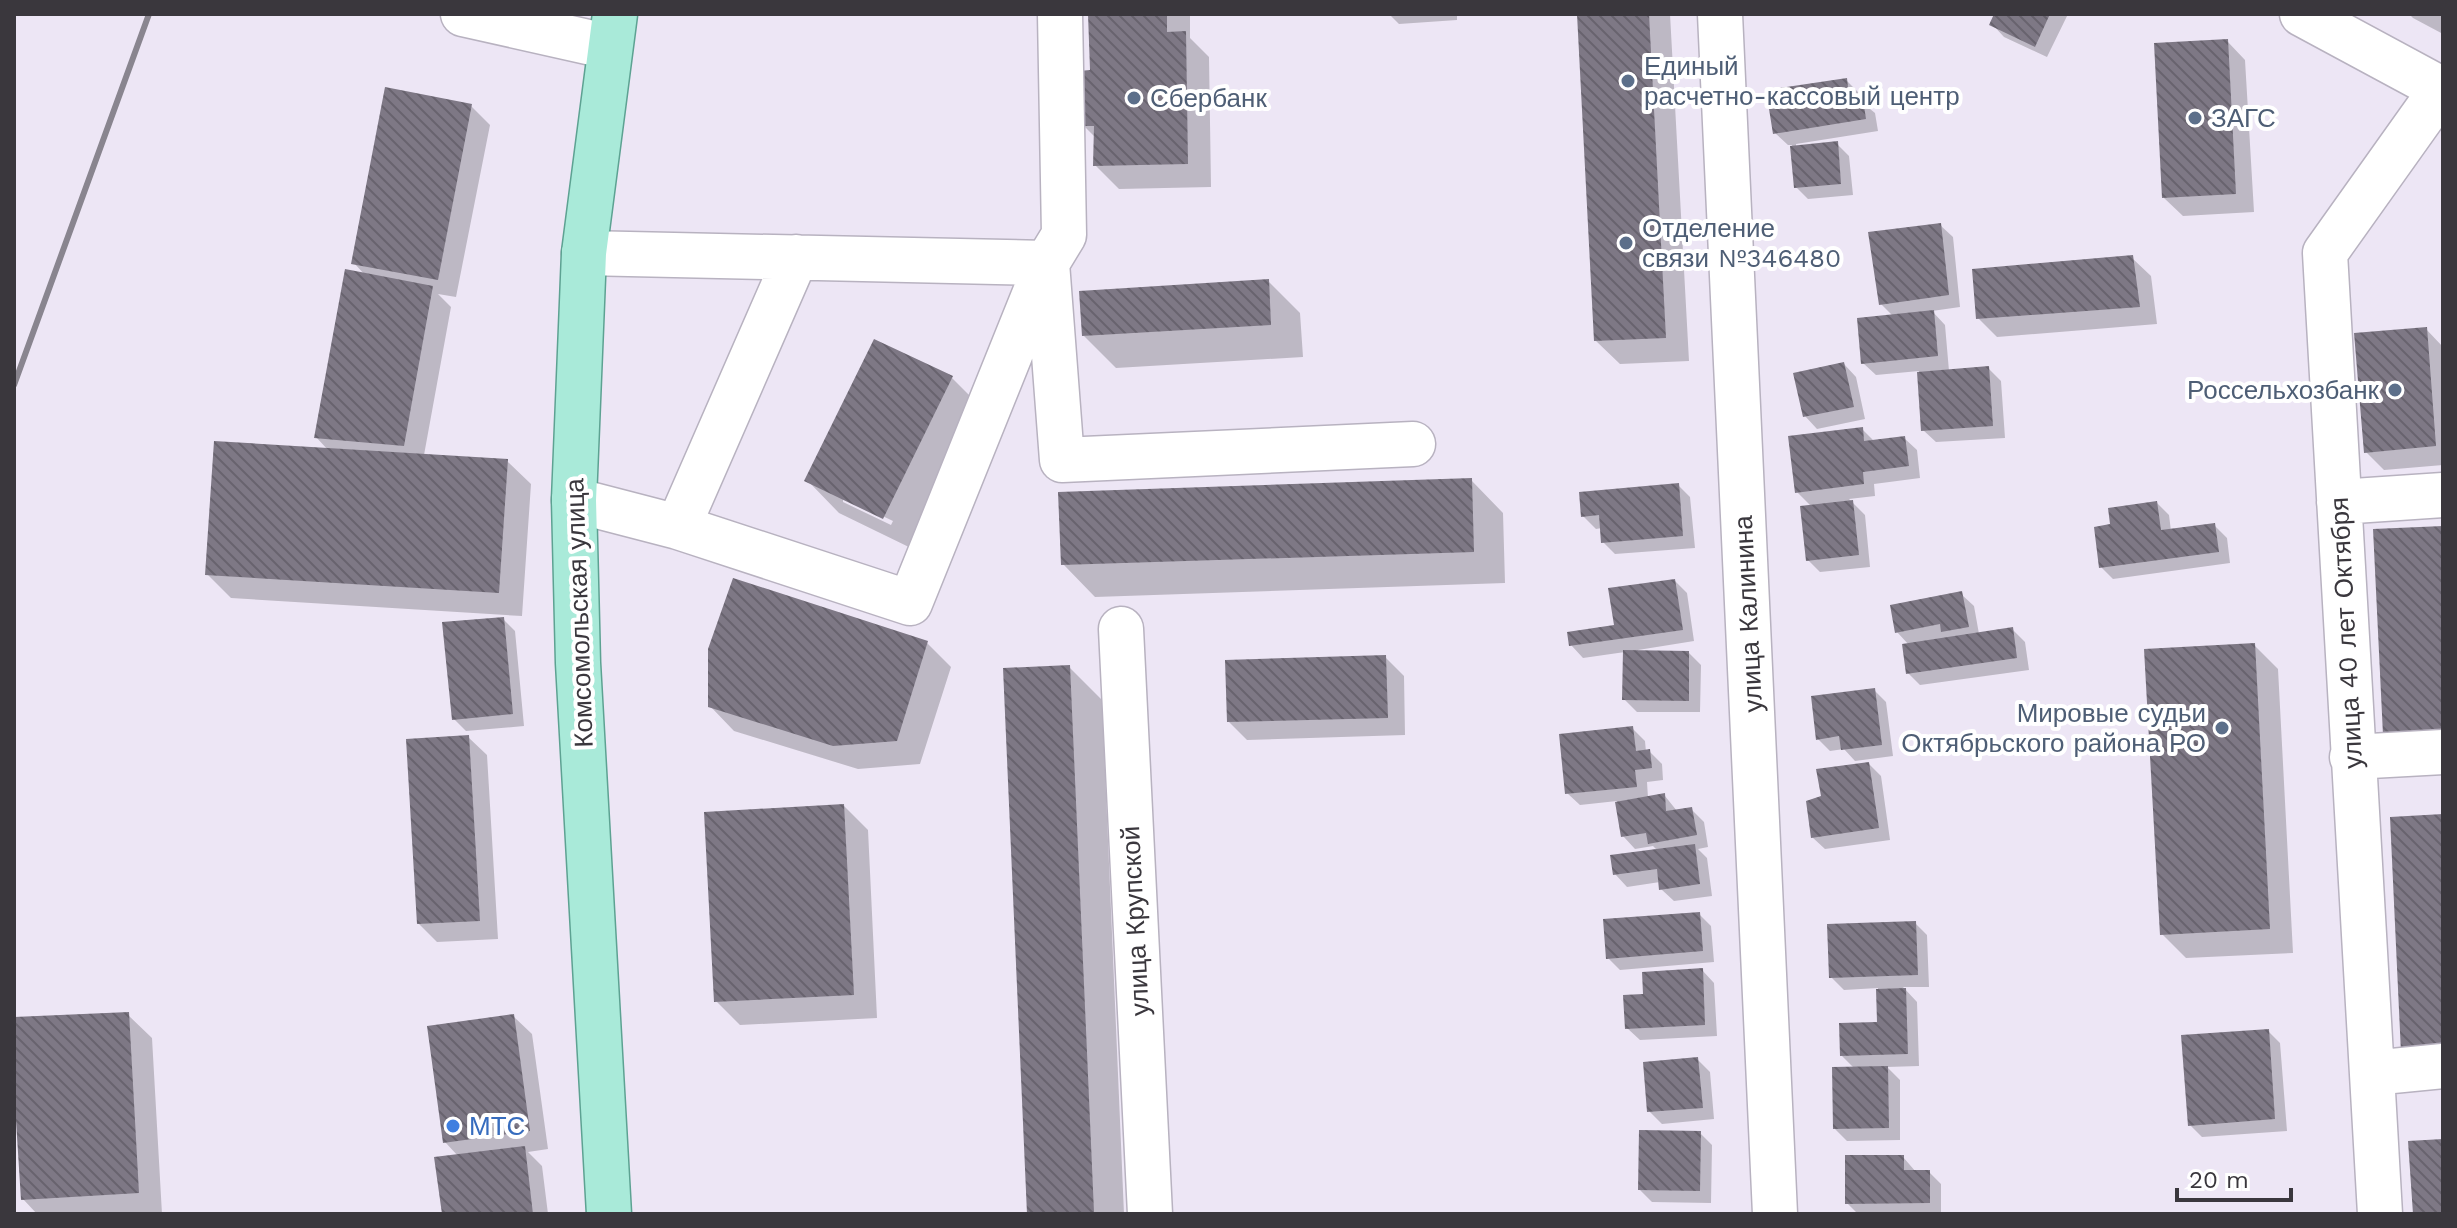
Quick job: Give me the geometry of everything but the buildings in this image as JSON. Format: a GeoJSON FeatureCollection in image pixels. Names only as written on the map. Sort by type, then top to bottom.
{"type":"FeatureCollection","features":[{"type":"Feature","properties":{"kind":"main road","name":"Комсомольская улица"},"geometry":{"type":"LineString","coordinates":[[609,1214],[578,663],[574,500],[584,253],[613,30]]}},
{"type":"Feature","properties":{"kind":"street"},"geometry":{"type":"LineString","coordinates":[[463,14],[613,30]]}},
{"type":"Feature","properties":{"kind":"street"},"geometry":{"type":"LineString","coordinates":[[574,500],[678,527],[910,603],[1047,263],[1064,235],[1060,14]]}},
{"type":"Feature","properties":{"kind":"street","name":"улица Калинина"},"geometry":{"type":"LineString","coordinates":[[1720,14],[1775,1214]]}},
{"type":"Feature","properties":{"kind":"street"},"geometry":{"type":"LineString","coordinates":[[2302,14],[2442,90]]}},
{"type":"Feature","properties":{"kind":"street","name":"улица 40 лет Октября"},"geometry":{"type":"LineString","coordinates":[[2380,1214],[2325,253],[2442,90]]}},
{"type":"Feature","properties":{"kind":"street"},"geometry":{"type":"LineString","coordinates":[[584,253],[1047,263]]}},
{"type":"Feature","properties":{"kind":"street"},"geometry":{"type":"LineString","coordinates":[[678,527],[796,257]]}},
{"type":"Feature","properties":{"kind":"street"},"geometry":{"type":"LineString","coordinates":[[1047,263],[1062,460],[1413,444]]}},
{"type":"Feature","properties":{"kind":"street"},"geometry":{"type":"LineString","coordinates":[[2339,502],[2443,495]]}},
{"type":"Feature","properties":{"kind":"street","name":"улица Крупской"},"geometry":{"type":"LineString","coordinates":[[1121,629],[1150,1214]]}},
{"type":"Feature","properties":{"kind":"street"},"geometry":{"type":"LineString","coordinates":[[2352,757],[2443,752]]}},
{"type":"Feature","properties":{"kind":"street"},"geometry":{"type":"LineString","coordinates":[[2372,1073],[2443,1066]]}},
{"type":"Feature","properties":{"kind":"railway"},"geometry":{"type":"LineString","coordinates":[[14,385],[149,14]]}},
{"type":"Feature","properties":{"kind":"place","name":"Единый расчетно-кассовый центр"},"geometry":{"type":"Point","coordinates":[1628,81]}},
{"type":"Feature","properties":{"kind":"place","name":"Сбербанк"},"geometry":{"type":"Point","coordinates":[1134,98]}},
{"type":"Feature","properties":{"kind":"place","name":"ЗАГС"},"geometry":{"type":"Point","coordinates":[2195,118]}},
{"type":"Feature","properties":{"kind":"place","name":"Отделение связи №346480"},"geometry":{"type":"Point","coordinates":[1626,243]}},
{"type":"Feature","properties":{"kind":"place","name":"Россельхозбанк"},"geometry":{"type":"Point","coordinates":[2395,390]}},
{"type":"Feature","properties":{"kind":"place","name":"Мировые судьи Октябрьского района РО"},"geometry":{"type":"Point","coordinates":[2222,728]}},
{"type":"Feature","properties":{"kind":"place","name":"МТС"},"geometry":{"type":"Point","coordinates":[453,1126]}}]}
